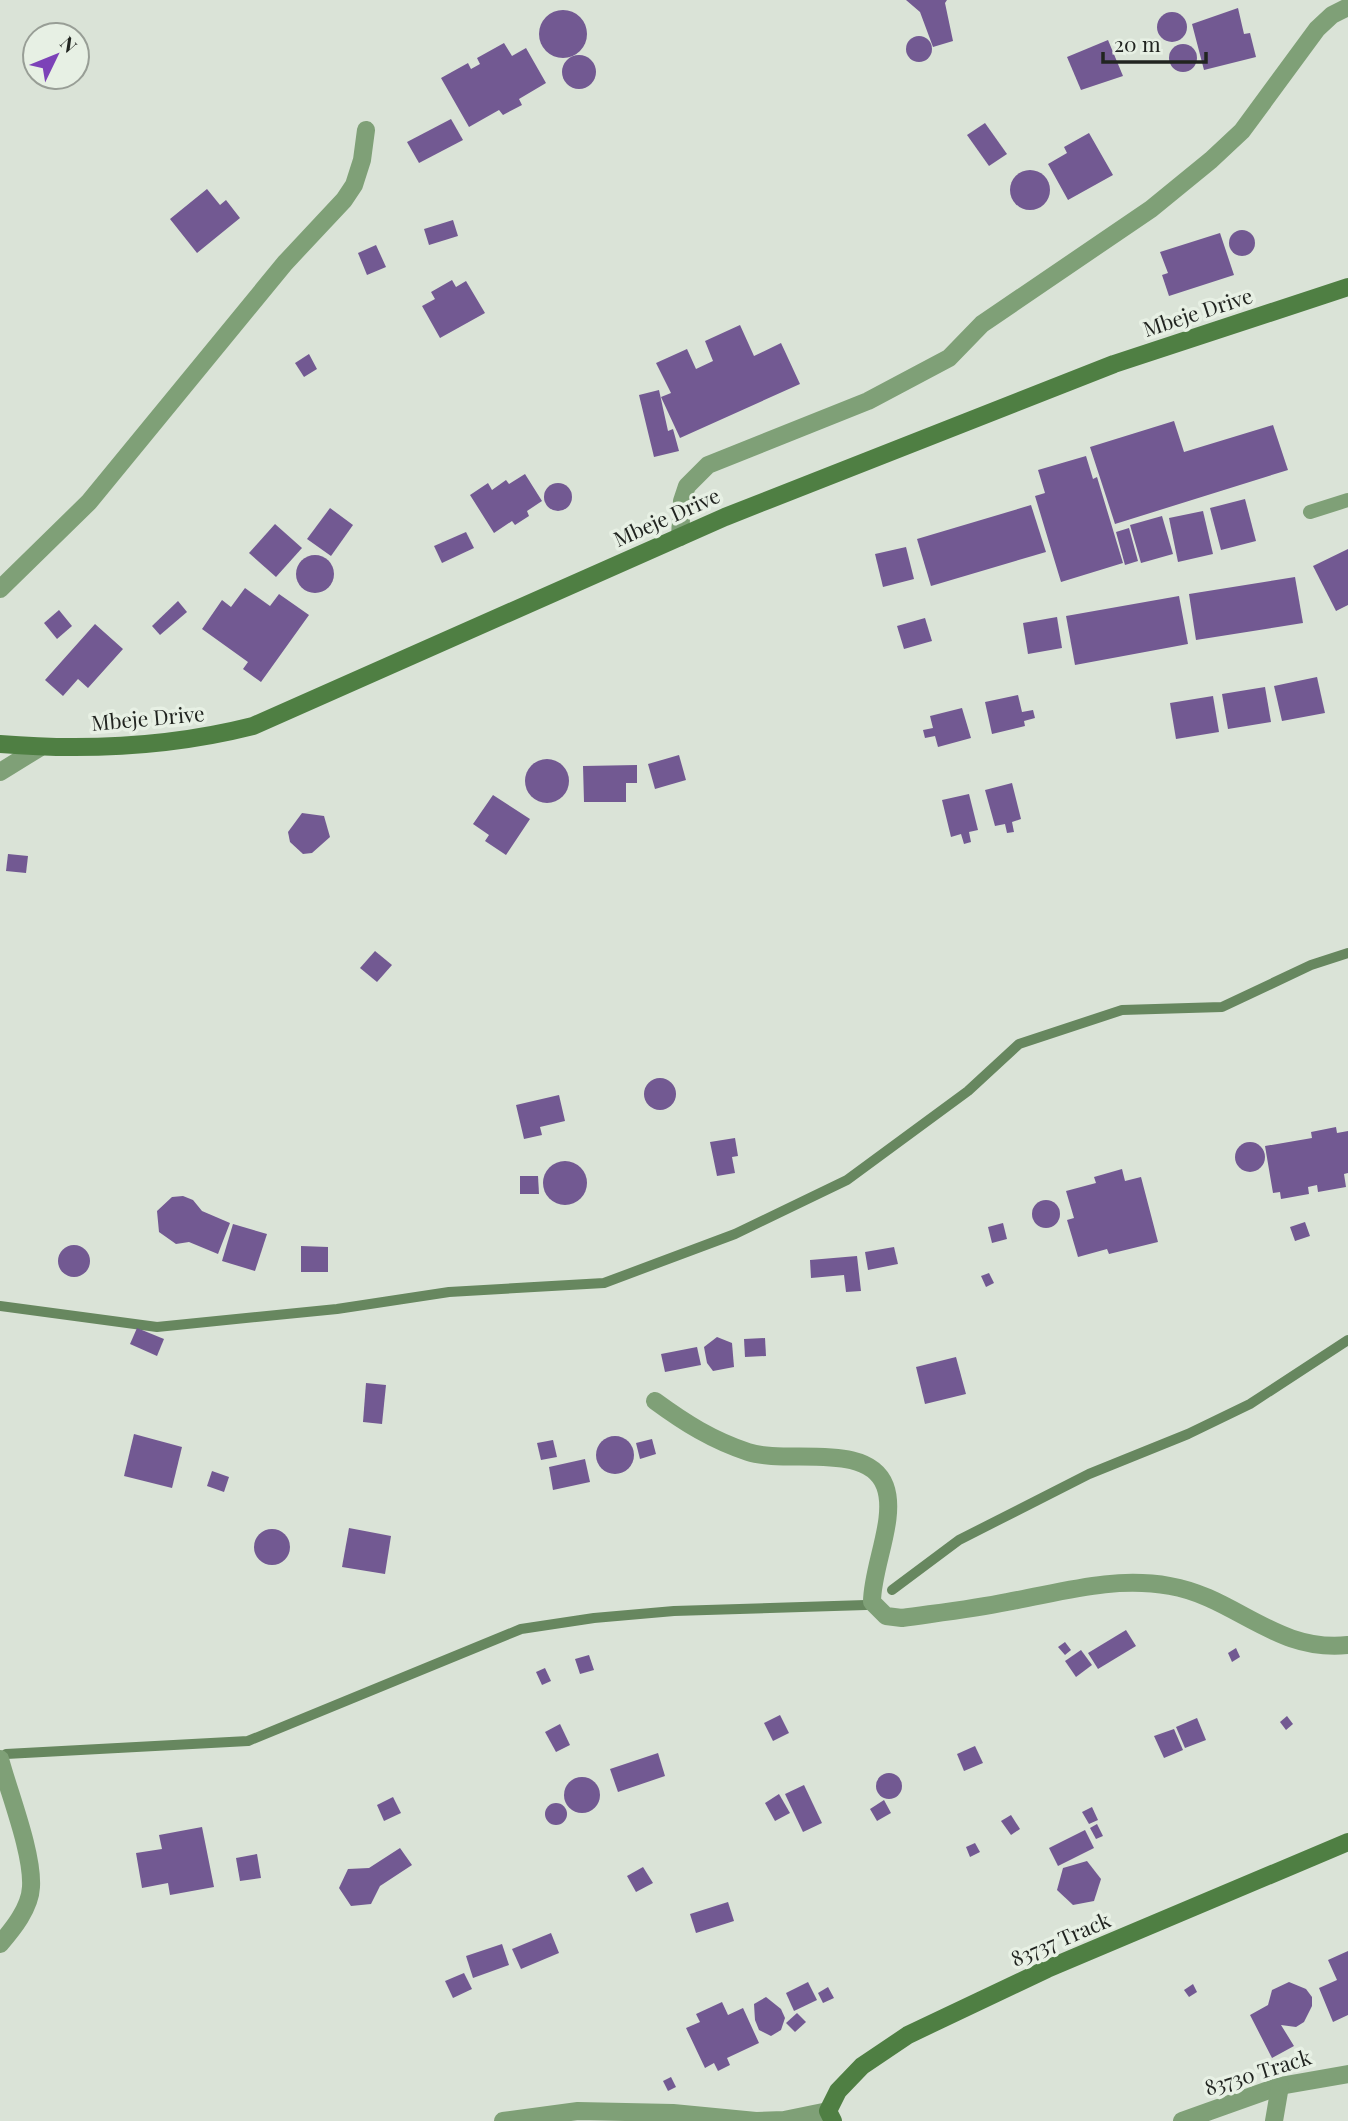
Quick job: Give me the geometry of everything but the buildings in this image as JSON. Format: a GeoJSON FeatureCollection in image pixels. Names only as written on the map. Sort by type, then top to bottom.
{"type":"FeatureCollection","features":[{"type":"Feature","properties":{"kind":"street"},"geometry":{"type":"LineString","coordinates":[[680,537],[682,501],[687,486],[708,464],[868,401],[949,358],[982,324],[1140,217],[1211,160],[1242,131],[1317,29],[1332,15],[1348,7]]}},
{"type":"Feature","properties":{"kind":"street"},"geometry":{"type":"LineString","coordinates":[[0,589],[89,502],[285,263],[344,200],[354,185],[362,160],[366,130]]}},
{"type":"Feature","properties":{"kind":"street","name":"Mbeje Drive"},"geometry":{"type":"LineString","coordinates":[[0,744],[122,747],[199,740],[253,726],[680,537],[1114,364],[1348,287]]}},
{"type":"Feature","properties":{"kind":"street"},"geometry":{"type":"LineString","coordinates":[[0,772],[39,747]]}},
{"type":"Feature","properties":{"kind":"street"},"geometry":{"type":"LineString","coordinates":[[656,1401],[691,1427],[750,1452],[773,1458],[850,1458],[876,1472],[885,1486],[888,1507],[872,1602],[886,1616],[902,1618],[1006,1602],[1082,1586],[1140,1581],[1203,1596],[1256,1625],[1299,1642],[1324,1648],[1348,1645]]}},
{"type":"Feature","properties":{"kind":"street"},"geometry":{"type":"LineString","coordinates":[[0,1759],[28,1863],[31,1888],[20,1916],[0,1944]]}},
{"type":"Feature","properties":{"kind":"street","name":"83737 Track"},"geometry":{"type":"LineString","coordinates":[[830,2116],[838,2091],[862,2066],[908,2035],[1047,1969],[1348,1842]]}},
{"type":"Feature","properties":{"kind":"street","name":"83730 Track"},"geometry":{"type":"LineString","coordinates":[[1182,2121],[1280,2086],[1348,2074]]}},
{"type":"Feature","properties":{"kind":"street"},"geometry":{"type":"LineString","coordinates":[[1274,2121],[1280,2086]]}},
{"type":"Feature","properties":{"kind":"street"},"geometry":{"type":"LineString","coordinates":[[503,2121],[578,2111],[673,2113],[756,2121],[830,2116]]}},
{"type":"Feature","properties":{"kind":"lane"},"geometry":{"type":"LineString","coordinates":[[1310,512],[1348,500]]}},
{"type":"Feature","properties":{"kind":"waterway"},"geometry":{"type":"LineString","coordinates":[[0,1306],[157,1327],[337,1309],[449,1292],[604,1283],[735,1234],[847,1180],[968,1091],[1019,1044],[1122,1010],[1222,1007],[1311,965],[1348,953]]}},
{"type":"Feature","properties":{"kind":"waterway"},"geometry":{"type":"LineString","coordinates":[[892,1590],[959,1540],[1089,1474],[1188,1434],[1250,1404],[1348,1340]]}},
{"type":"Feature","properties":{"kind":"waterway"},"geometry":{"type":"LineString","coordinates":[[6,1754],[248,1741],[521,1629],[594,1618],[674,1611],[866,1605]]}}]}
